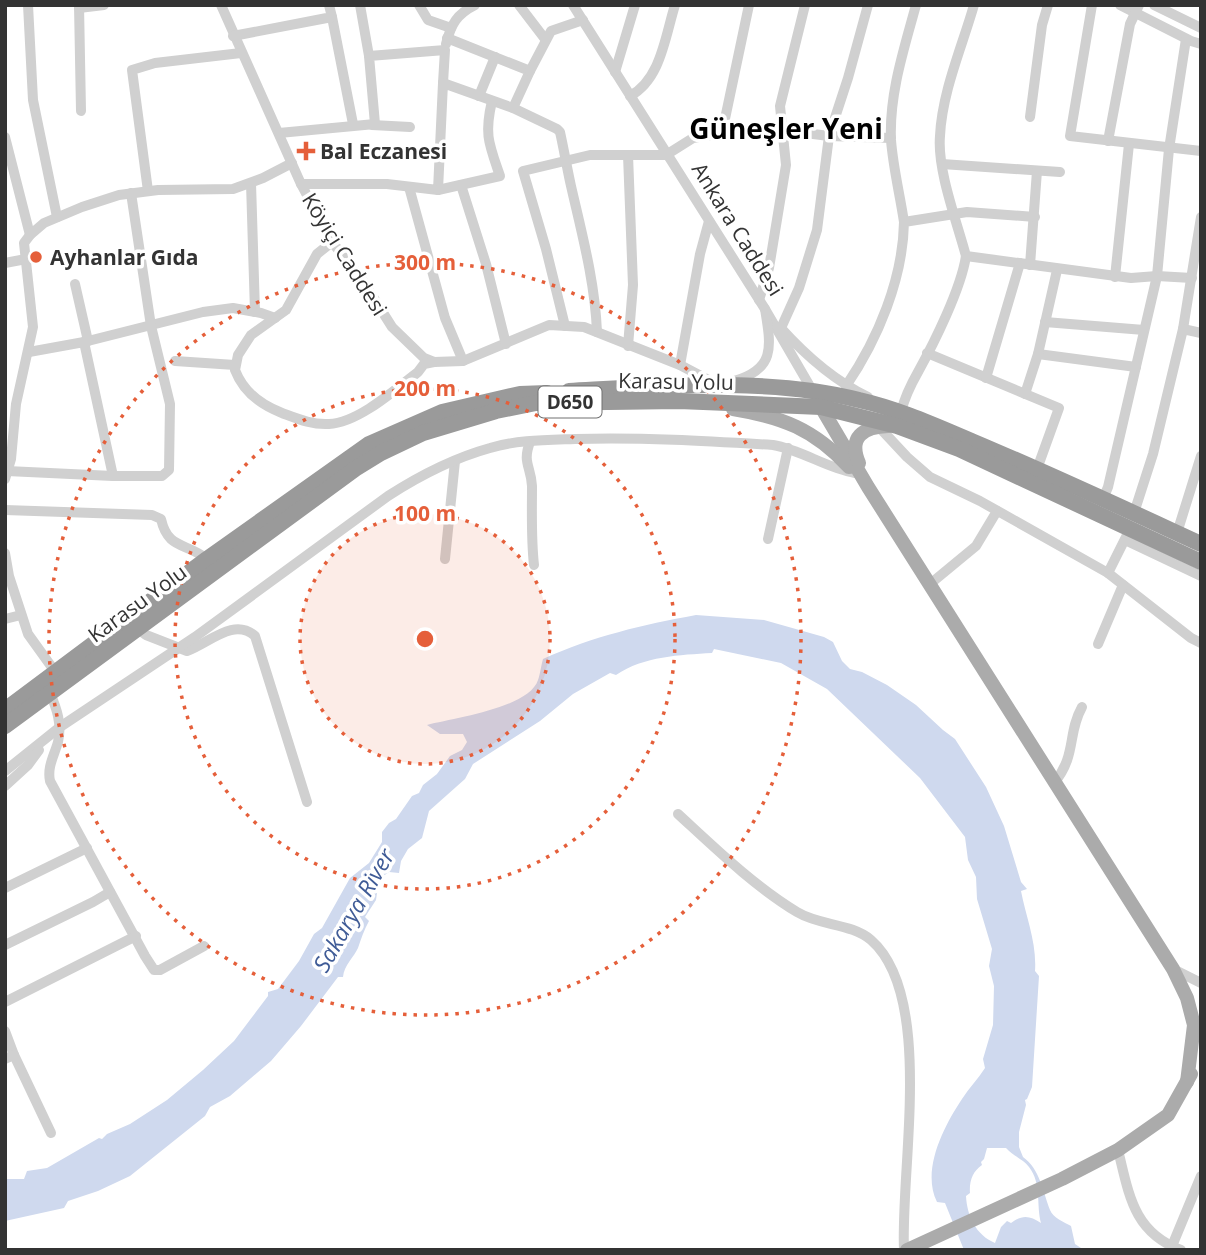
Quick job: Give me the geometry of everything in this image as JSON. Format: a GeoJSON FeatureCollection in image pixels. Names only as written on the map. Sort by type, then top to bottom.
{"type":"FeatureCollection","features":[{"type":"Feature","properties":{"kind":"highway","name":"Karasu Yolu"},"geometry":{"type":"LineString","coordinates":[[5,710],[207,559],[369,444],[442,412],[520,394],[719,386],[812,391],[858,399],[1127,535],[1201,562]]}},
{"type":"Feature","properties":{"kind":"highway","name":"Karasu Yolu"},"geometry":{"type":"LineString","coordinates":[[5,726],[355,469],[381,453],[424,433],[474,417],[536,403],[679,401],[821,407],[859,415],[899,419],[1037,469],[1201,544]]}},
{"type":"Feature","properties":{"kind":"main road"},"geometry":{"type":"LineString","coordinates":[[679,401],[735,409],[783,421],[824,441],[868,487]]}},
{"type":"Feature","properties":{"kind":"main road"},"geometry":{"type":"LineString","coordinates":[[821,407],[868,487],[1173,970],[1198,1021],[1187,1082]]}},
{"type":"Feature","properties":{"kind":"main road"},"geometry":{"type":"LineString","coordinates":[[868,487],[855,448],[856,439],[863,432],[899,419]]}},
{"type":"Feature","properties":{"kind":"main road"},"geometry":{"type":"LineString","coordinates":[[906,1250],[1062,1179],[1118,1150],[1168,1115],[1201,1053]]}},
{"type":"Feature","properties":{"kind":"street"},"geometry":{"type":"LineString","coordinates":[[28,5],[33,100],[57,217]]}},
{"type":"Feature","properties":{"kind":"street"},"geometry":{"type":"LineString","coordinates":[[81,111],[79,7],[104,5]]}},
{"type":"Feature","properties":{"kind":"street","name":"Köyiçi Caddesi"},"geometry":{"type":"LineString","coordinates":[[221,5],[301,184],[332,242],[361,278],[392,327],[425,358],[435,362]]}},
{"type":"Feature","properties":{"kind":"street"},"geometry":{"type":"LineString","coordinates":[[329,5],[353,124]]}},
{"type":"Feature","properties":{"kind":"street"},"geometry":{"type":"LineString","coordinates":[[360,5],[376,122],[372,125]]}},
{"type":"Feature","properties":{"kind":"street"},"geometry":{"type":"LineString","coordinates":[[419,5],[428,20],[448,39],[530,71]]}},
{"type":"Feature","properties":{"kind":"street"},"geometry":{"type":"LineString","coordinates":[[438,190],[448,39],[463,11],[475,5]]}},
{"type":"Feature","properties":{"kind":"street"},"geometry":{"type":"LineString","coordinates":[[519,5],[545,39]]}},
{"type":"Feature","properties":{"kind":"street","name":"Ankara Caddesi"},"geometry":{"type":"LineString","coordinates":[[573,5],[762,305],[821,407]]}},
{"type":"Feature","properties":{"kind":"street"},"geometry":{"type":"LineString","coordinates":[[615,72],[635,5]]}},
{"type":"Feature","properties":{"kind":"street"},"geometry":{"type":"LineString","coordinates":[[630,96],[642,89],[653,74],[675,5]]}},
{"type":"Feature","properties":{"kind":"street"},"geometry":{"type":"LineString","coordinates":[[722,132],[748,5]]}},
{"type":"Feature","properties":{"kind":"street"},"geometry":{"type":"LineString","coordinates":[[332,242],[317,254],[292,302],[251,335],[235,365],[238,378],[250,395],[273,410],[307,422],[332,425],[362,413],[424,365],[463,361],[549,325],[584,327],[680,365],[719,386],[750,376],[766,361],[770,342],[762,305],[786,165],[780,106],[805,5]]}},
{"type":"Feature","properties":{"kind":"street"},"geometry":{"type":"LineString","coordinates":[[781,328],[799,288],[817,230],[829,135],[868,5]]}},
{"type":"Feature","properties":{"kind":"street"},"geometry":{"type":"LineString","coordinates":[[846,386],[859,368],[890,300],[904,246],[904,222],[891,138],[900,62],[916,5]]}},
{"type":"Feature","properties":{"kind":"street"},"geometry":{"type":"LineString","coordinates":[[762,305],[806,356],[846,386],[899,419],[905,392],[927,353],[959,280],[966,257],[942,164],[939,138],[943,110],[974,5]]}},
{"type":"Feature","properties":{"kind":"street"},"geometry":{"type":"LineString","coordinates":[[1030,117],[1042,25],[1048,5]]}},
{"type":"Feature","properties":{"kind":"street"},"geometry":{"type":"LineString","coordinates":[[1092,5],[1070,136],[1201,151]]}},
{"type":"Feature","properties":{"kind":"street"},"geometry":{"type":"LineString","coordinates":[[1120,5],[1137,9],[1186,39],[1201,44]]}},
{"type":"Feature","properties":{"kind":"street"},"geometry":{"type":"LineString","coordinates":[[1154,5],[1201,28]]}},
{"type":"Feature","properties":{"kind":"street"},"geometry":{"type":"LineString","coordinates":[[1108,141],[1130,24],[1137,9]]}},
{"type":"Feature","properties":{"kind":"street"},"geometry":{"type":"LineString","coordinates":[[233,36],[332,17]]}},
{"type":"Feature","properties":{"kind":"street"},"geometry":{"type":"LineString","coordinates":[[513,108],[551,31],[583,20]]}},
{"type":"Feature","properties":{"kind":"street"},"geometry":{"type":"LineString","coordinates":[[369,56],[448,39]]}},
{"type":"Feature","properties":{"kind":"street"},"geometry":{"type":"LineString","coordinates":[[1103,499],[1157,276],[1169,149],[1186,39]]}},
{"type":"Feature","properties":{"kind":"street"},"geometry":{"type":"LineString","coordinates":[[148,191],[132,69],[155,63],[242,54]]}},
{"type":"Feature","properties":{"kind":"street"},"geometry":{"type":"LineString","coordinates":[[479,96],[495,57]]}},
{"type":"Feature","properties":{"kind":"street"},"geometry":{"type":"LineString","coordinates":[[443,83],[513,108],[560,132],[591,279],[597,332]]}},
{"type":"Feature","properties":{"kind":"street"},"geometry":{"type":"LineString","coordinates":[[301,184],[387,184],[438,190],[500,176],[487,139],[492,101]]}},
{"type":"Feature","properties":{"kind":"street"},"geometry":{"type":"LineString","coordinates":[[279,133],[353,124],[410,127]]}},
{"type":"Feature","properties":{"kind":"street"},"geometry":{"type":"LineString","coordinates":[[565,326],[523,171],[590,155],[666,155],[693,138],[722,132],[782,130],[891,138]]}},
{"type":"Feature","properties":{"kind":"street"},"geometry":{"type":"LineString","coordinates":[[5,137],[30,235]]}},
{"type":"Feature","properties":{"kind":"street"},"geometry":{"type":"LineString","coordinates":[[1115,277],[1129,144]]}},
{"type":"Feature","properties":{"kind":"street"},"geometry":{"type":"LineString","coordinates":[[628,155],[633,285],[628,346]]}},
{"type":"Feature","properties":{"kind":"street"},"geometry":{"type":"LineString","coordinates":[[131,193],[151,326],[170,404],[169,470],[162,476],[6,475],[16,404],[33,327],[24,243],[30,235],[57,217],[118,195],[131,193],[148,191],[233,189],[292,163]]}},
{"type":"Feature","properties":{"kind":"street"},"geometry":{"type":"LineString","coordinates":[[942,164],[1060,172]]}},
{"type":"Feature","properties":{"kind":"street"},"geometry":{"type":"LineString","coordinates":[[986,378],[1025,264],[1035,217],[1037,171]]}},
{"type":"Feature","properties":{"kind":"street"},"geometry":{"type":"LineString","coordinates":[[250,183],[255,312]]}},
{"type":"Feature","properties":{"kind":"street"},"geometry":{"type":"LineString","coordinates":[[461,185],[486,264],[506,344]]}},
{"type":"Feature","properties":{"kind":"street"},"geometry":{"type":"LineString","coordinates":[[409,187],[445,318],[463,361]]}},
{"type":"Feature","properties":{"kind":"street"},"geometry":{"type":"LineString","coordinates":[[904,222],[967,212],[1035,217]]}},
{"type":"Feature","properties":{"kind":"street"},"geometry":{"type":"LineString","coordinates":[[1134,513],[1153,454],[1183,329],[1201,217]]}},
{"type":"Feature","properties":{"kind":"street"},"geometry":{"type":"LineString","coordinates":[[680,365],[700,254],[709,221]]}},
{"type":"Feature","properties":{"kind":"street"},"geometry":{"type":"LineString","coordinates":[[966,257],[1115,277],[1192,278]]}},
{"type":"Feature","properties":{"kind":"street"},"geometry":{"type":"LineString","coordinates":[[5,263],[26,260]]}},
{"type":"Feature","properties":{"kind":"street"},"geometry":{"type":"LineString","coordinates":[[1025,394],[1038,354],[1057,270]]}},
{"type":"Feature","properties":{"kind":"street"},"geometry":{"type":"LineString","coordinates":[[75,284],[113,476]]}},
{"type":"Feature","properties":{"kind":"street"},"geometry":{"type":"LineString","coordinates":[[29,352],[203,312],[233,308],[275,318]]}},
{"type":"Feature","properties":{"kind":"street"},"geometry":{"type":"LineString","coordinates":[[1045,322],[1144,331]]}},
{"type":"Feature","properties":{"kind":"street"},"geometry":{"type":"LineString","coordinates":[[1183,329],[1201,333]]}},
{"type":"Feature","properties":{"kind":"street"},"geometry":{"type":"LineString","coordinates":[[927,353],[1059,408],[1037,469]]}},
{"type":"Feature","properties":{"kind":"street"},"geometry":{"type":"LineString","coordinates":[[1038,354],[1136,367]]}},
{"type":"Feature","properties":{"kind":"street"},"geometry":{"type":"LineString","coordinates":[[175,362],[235,365]]}},
{"type":"Feature","properties":{"kind":"street"},"geometry":{"type":"LineString","coordinates":[[878,426],[891,442],[930,477],[1108,573],[1201,643]]}},
{"type":"Feature","properties":{"kind":"street"},"geometry":{"type":"LineString","coordinates":[[5,771],[60,727],[178,648],[388,496],[455,461],[491,447],[530,442],[628,438],[740,443],[788,448],[838,469],[855,473]]}},
{"type":"Feature","properties":{"kind":"street"},"geometry":{"type":"LineString","coordinates":[[530,442],[525,455],[532,481],[530,536],[534,565]]}},
{"type":"Feature","properties":{"kind":"street"},"geometry":{"type":"LineString","coordinates":[[768,539],[788,448]]}},
{"type":"Feature","properties":{"kind":"street"},"geometry":{"type":"LineString","coordinates":[[1177,533],[1201,456]]}},
{"type":"Feature","properties":{"kind":"street"},"geometry":{"type":"LineString","coordinates":[[445,559],[455,461]]}},
{"type":"Feature","properties":{"kind":"street"},"geometry":{"type":"LineString","coordinates":[[5,510],[152,515],[161,519],[166,537],[197,551],[207,559]]}},
{"type":"Feature","properties":{"kind":"street"},"geometry":{"type":"LineString","coordinates":[[930,584],[976,546],[997,511]]}},
{"type":"Feature","properties":{"kind":"street"},"geometry":{"type":"LineString","coordinates":[[1108,573],[1127,535],[1201,576]]}},
{"type":"Feature","properties":{"kind":"street"},"geometry":{"type":"LineString","coordinates":[[5,554],[9,576],[28,634],[56,673]]}},
{"type":"Feature","properties":{"kind":"street"},"geometry":{"type":"LineString","coordinates":[[1098,644],[1123,585]]}},
{"type":"Feature","properties":{"kind":"street"},"geometry":{"type":"LineString","coordinates":[[5,619],[21,615]]}},
{"type":"Feature","properties":{"kind":"street"},"geometry":{"type":"LineString","coordinates":[[138,629],[146,635],[187,651],[237,627],[247,629],[255,636],[306,802]]}},
{"type":"Feature","properties":{"kind":"street"},"geometry":{"type":"LineString","coordinates":[[50,693],[58,710],[60,727],[49,776],[52,787],[156,970],[170,966],[204,946]]}},
{"type":"Feature","properties":{"kind":"street"},"geometry":{"type":"LineString","coordinates":[[1054,783],[1065,770],[1071,753],[1076,718],[1082,707]]}},
{"type":"Feature","properties":{"kind":"street"},"geometry":{"type":"LineString","coordinates":[[5,786],[28,765],[49,736]]}},
{"type":"Feature","properties":{"kind":"street"},"geometry":{"type":"LineString","coordinates":[[678,814],[726,857],[797,912],[813,920],[858,931],[872,940],[892,968],[905,1005],[909,1032],[909,1119],[903,1224],[906,1250]]}},
{"type":"Feature","properties":{"kind":"street"},"geometry":{"type":"LineString","coordinates":[[5,888],[87,848]]}},
{"type":"Feature","properties":{"kind":"street"},"geometry":{"type":"LineString","coordinates":[[5,946],[110,892]]}},
{"type":"Feature","properties":{"kind":"street"},"geometry":{"type":"LineString","coordinates":[[5,1002],[136,936]]}},
{"type":"Feature","properties":{"kind":"street"},"geometry":{"type":"LineString","coordinates":[[1173,970],[1201,983]]}},
{"type":"Feature","properties":{"kind":"street"},"geometry":{"type":"LineString","coordinates":[[5,1031],[9,1057],[51,1133]]}},
{"type":"Feature","properties":{"kind":"street"},"geometry":{"type":"LineString","coordinates":[[1118,1150],[1136,1213],[1146,1227],[1176,1248],[1201,1175]]}},
{"type":"Feature","properties":{"kind":"water","name":"Sakarya River"},"geometry":{"type":"Polygon","coordinates":[[[696,615],[764,620],[833,642],[842,661],[850,669],[887,685],[916,705],[955,739],[986,787],[1004,826],[1021,882],[1027,889],[1021,891],[1033,940],[1035,971],[1039,976],[1032,1087],[1025,1100],[1019,1147],[1023,1157],[1037,1174],[1051,1213],[1071,1226],[1075,1244],[1084,1250],[964,1250],[945,1203],[937,1202],[933,1189],[933,1162],[942,1135],[955,1110],[985,1068],[983,1059],[993,1025],[994,986],[989,966],[992,949],[977,899],[976,877],[968,860],[965,837],[920,778],[827,689],[781,663],[714,649],[712,653],[650,660],[616,675],[610,673],[573,694],[540,721],[473,764],[465,779],[429,811],[422,838],[408,849],[401,861],[399,873],[389,872],[379,879],[376,900],[365,917],[369,921],[343,977],[338,977],[271,1061],[230,1096],[210,1107],[205,1116],[130,1176],[68,1201],[64,1208],[5,1221],[5,1179],[24,1179],[27,1171],[47,1168],[99,1138],[102,1139],[130,1124],[167,1100],[234,1041],[268,996],[268,992],[278,989],[299,961],[314,934],[322,928],[350,878],[369,863],[382,842],[382,832],[389,823],[396,819],[412,796],[419,793],[423,785],[437,774],[450,756],[462,750],[467,742],[463,734],[440,734],[427,725],[472,715],[521,698],[532,690],[538,680],[543,659],[562,651],[637,627],[696,615]],[[987,1148],[982,1165],[972,1177],[970,1193],[966,1196],[968,1211],[974,1224],[988,1240],[995,1243],[1001,1227],[1007,1221],[1011,1223],[1026,1217],[1041,1223],[1036,1180],[1027,1164],[1006,1148],[987,1148]]]}},
{"type":"Feature","properties":{"kind":"place","name":"Bal Eczanesi"},"geometry":{"type":"Point","coordinates":[306,151]}},
{"type":"Feature","properties":{"kind":"place","name":"Ayhanlar Gıda"},"geometry":{"type":"Point","coordinates":[36,257]}},
{"type":"Feature","properties":{"kind":"district","name":"Güneşler Yeni"},"geometry":{"type":"Point","coordinates":[786,128]}}]}
